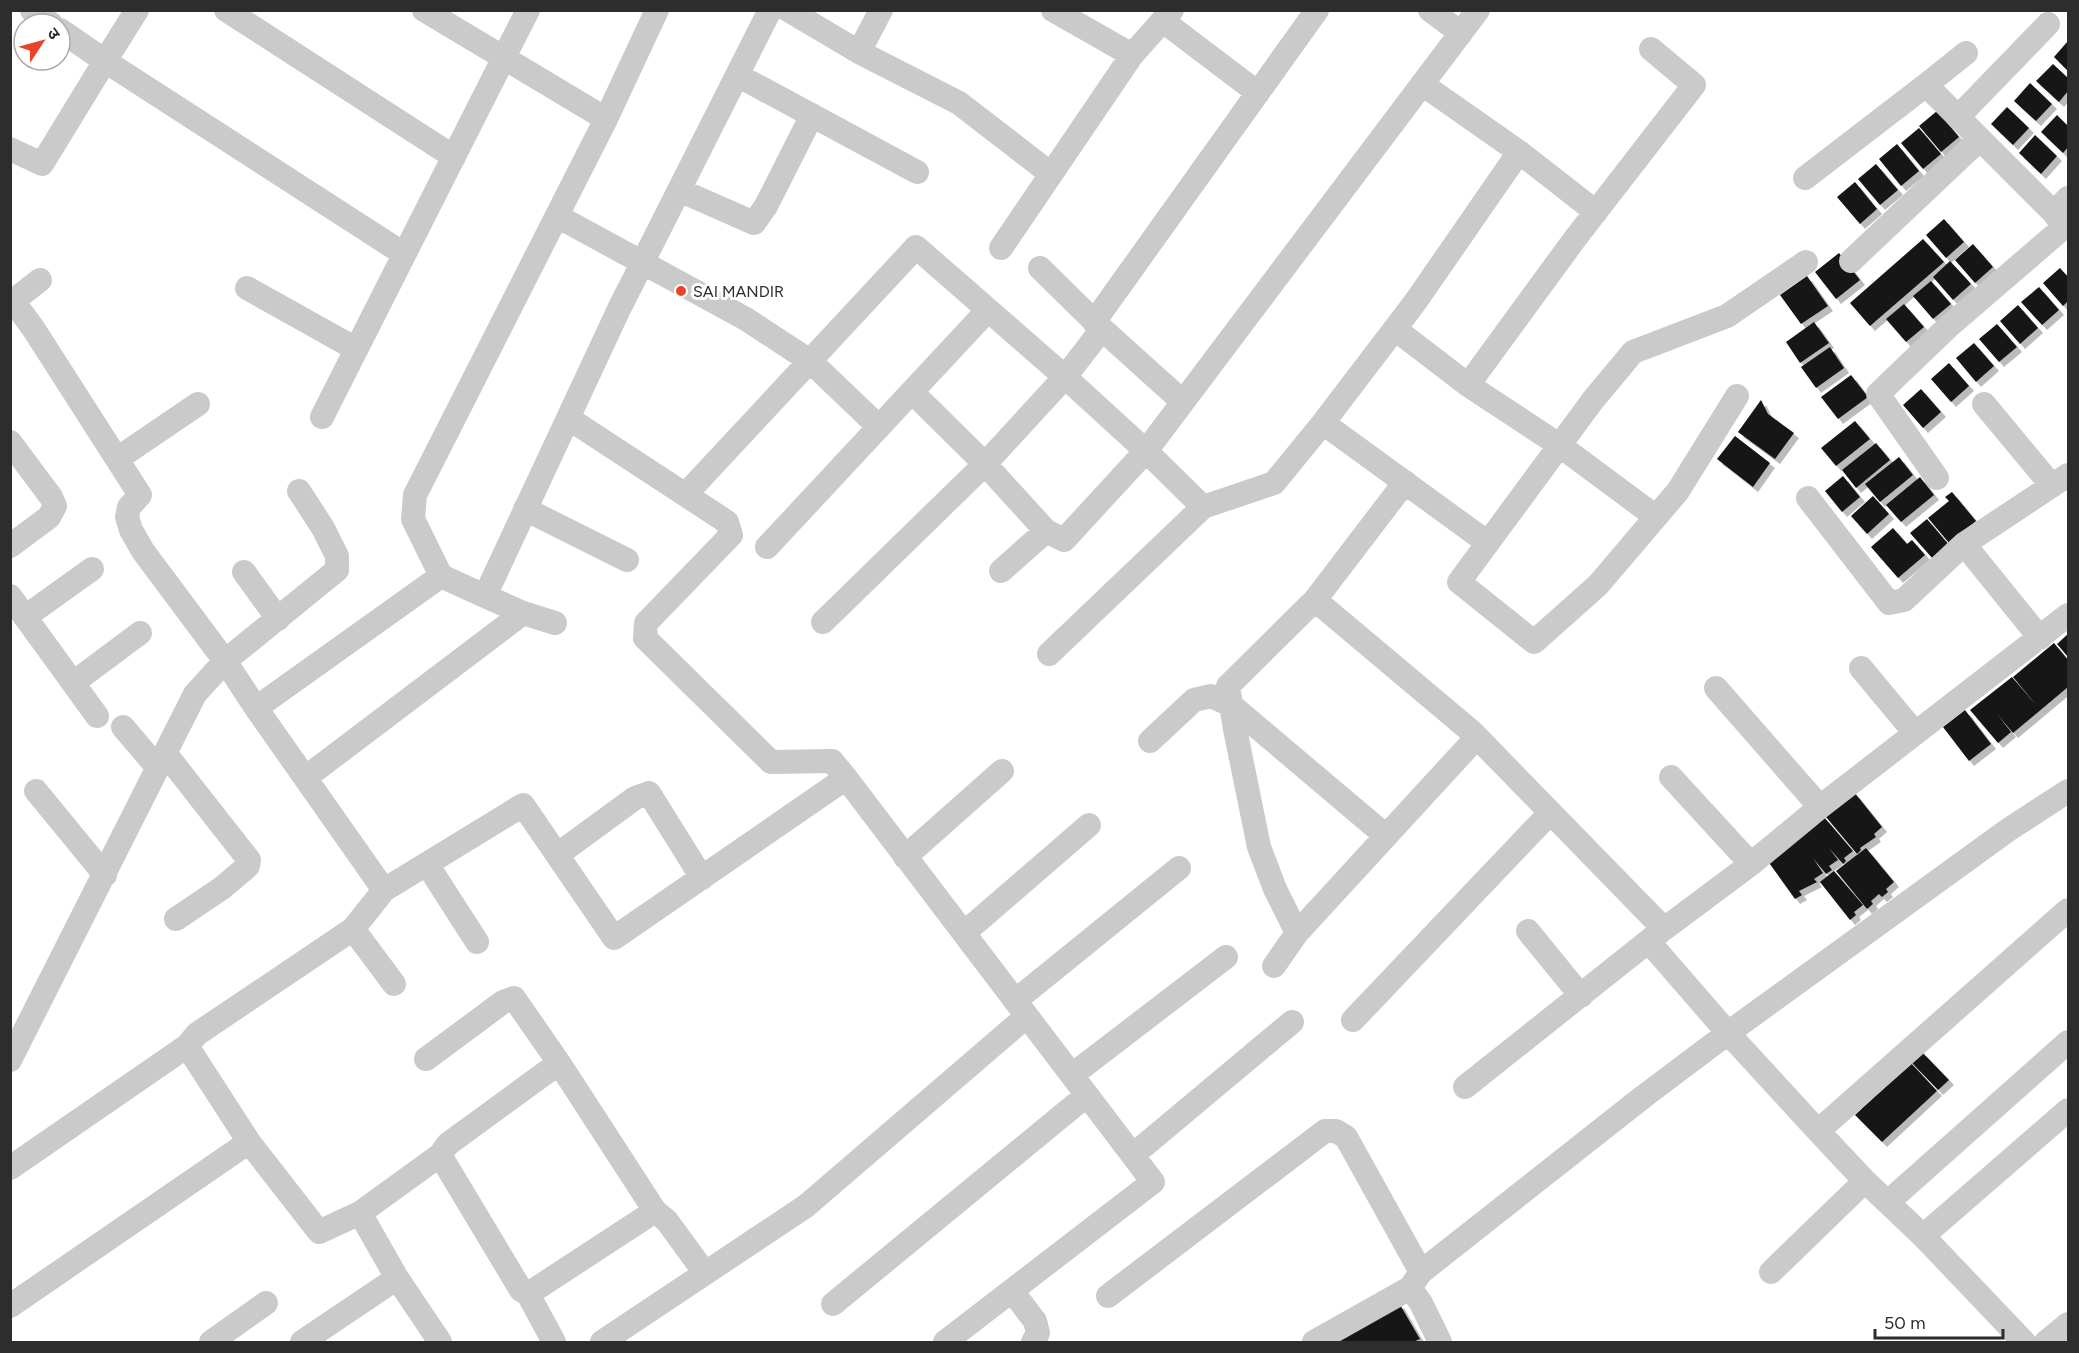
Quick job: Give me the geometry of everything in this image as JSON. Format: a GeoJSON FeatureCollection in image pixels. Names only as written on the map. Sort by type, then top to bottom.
{"type":"FeatureCollection","features":[{"type":"Feature","properties":{"kind":"street"},"geometry":{"type":"LineString","coordinates":[[10,149],[42,165],[137,10]]}},
{"type":"Feature","properties":{"kind":"street"},"geometry":{"type":"LineString","coordinates":[[226,10],[453,157]]}},
{"type":"Feature","properties":{"kind":"street"},"geometry":{"type":"LineString","coordinates":[[424,10],[606,119]]}},
{"type":"Feature","properties":{"kind":"street"},"geometry":{"type":"LineString","coordinates":[[322,417],[528,10]]}},
{"type":"Feature","properties":{"kind":"street"},"geometry":{"type":"LineString","coordinates":[[555,623],[523,613],[441,576],[413,519],[415,495],[606,119],[657,10]]}},
{"type":"Feature","properties":{"kind":"street"},"geometry":{"type":"LineString","coordinates":[[485,596],[619,309],[770,10]]}},
{"type":"Feature","properties":{"kind":"street"},"geometry":{"type":"LineString","coordinates":[[788,10],[859,52],[959,103],[1051,174]]}},
{"type":"Feature","properties":{"kind":"street"},"geometry":{"type":"LineString","coordinates":[[859,52],[881,10]]}},
{"type":"Feature","properties":{"kind":"street"},"geometry":{"type":"LineString","coordinates":[[1053,10],[1132,55]]}},
{"type":"Feature","properties":{"kind":"street"},"geometry":{"type":"LineString","coordinates":[[823,622],[985,464],[1065,377],[1098,325],[1317,10]]}},
{"type":"Feature","properties":{"kind":"street"},"geometry":{"type":"LineString","coordinates":[[1430,10],[1461,33]]}},
{"type":"Feature","properties":{"kind":"street"},"geometry":{"type":"LineString","coordinates":[[912,392],[985,464],[1046,531],[1064,540],[1146,451],[1478,10]]}},
{"type":"Feature","properties":{"kind":"street"},"geometry":{"type":"LineString","coordinates":[[1001,248],[1132,55],[1168,16],[1258,93]]}},
{"type":"Feature","properties":{"kind":"street"},"geometry":{"type":"LineString","coordinates":[[1958,117],[2048,24]]}},
{"type":"Feature","properties":{"kind":"street"},"geometry":{"type":"LineString","coordinates":[[72,38],[404,254]]}},
{"type":"Feature","properties":{"kind":"street"},"geometry":{"type":"LineString","coordinates":[[1468,385],[1596,212],[1694,86],[1651,49]]}},
{"type":"Feature","properties":{"kind":"street"},"geometry":{"type":"LineString","coordinates":[[1806,178],[1966,53]]}},
{"type":"Feature","properties":{"kind":"street"},"geometry":{"type":"LineString","coordinates":[[737,75],[917,171]]}},
{"type":"Feature","properties":{"kind":"street"},"geometry":{"type":"LineString","coordinates":[[1422,84],[1519,152],[1596,212]]}},
{"type":"Feature","properties":{"kind":"street"},"geometry":{"type":"LineString","coordinates":[[1926,85],[1980,139],[2061,205],[2064,227],[1948,327],[1878,394],[1937,478]]}},
{"type":"Feature","properties":{"kind":"street"},"geometry":{"type":"LineString","coordinates":[[679,190],[754,223],[766,206],[812,115]]}},
{"type":"Feature","properties":{"kind":"street"},"geometry":{"type":"LineString","coordinates":[[1851,261],[1980,139]]}},
{"type":"Feature","properties":{"kind":"street"},"geometry":{"type":"LineString","coordinates":[[1049,654],[1203,507],[1274,483],[1395,329],[1519,152]]}},
{"type":"Feature","properties":{"kind":"street"},"geometry":{"type":"LineString","coordinates":[[557,216],[746,319],[810,361],[879,427]]}},
{"type":"Feature","properties":{"kind":"street"},"geometry":{"type":"LineString","coordinates":[[686,494],[916,247],[1065,377],[1203,507]]}},
{"type":"Feature","properties":{"kind":"street"},"geometry":{"type":"LineString","coordinates":[[1737,396],[1678,491],[1598,585],[1534,642],[1460,582],[1559,445],[1633,352],[1726,316],[1806,262]]}},
{"type":"Feature","properties":{"kind":"street"},"geometry":{"type":"LineString","coordinates":[[1040,268],[1098,325],[1183,402]]}},
{"type":"Feature","properties":{"kind":"street"},"geometry":{"type":"LineString","coordinates":[[40,280],[12,302],[33,328],[140,495],[129,507],[127,516],[131,530],[384,891]]}},
{"type":"Feature","properties":{"kind":"street"},"geometry":{"type":"LineString","coordinates":[[247,288],[356,349]]}},
{"type":"Feature","properties":{"kind":"street"},"geometry":{"type":"LineString","coordinates":[[767,547],[988,310]]}},
{"type":"Feature","properties":{"kind":"street"},"geometry":{"type":"LineString","coordinates":[[1395,329],[1468,385],[1559,445],[1656,517]]}},
{"type":"Feature","properties":{"kind":"street"},"geometry":{"type":"LineString","coordinates":[[117,459],[198,404]]}},
{"type":"Feature","properties":{"kind":"street"},"geometry":{"type":"LineString","coordinates":[[1808,498],[1890,603],[1904,600],[1964,544],[2060,480],[1984,404]]}},
{"type":"Feature","properties":{"kind":"street"},"geometry":{"type":"LineString","coordinates":[[568,418],[728,522],[731,535],[646,623],[645,638],[771,762],[832,761],[1154,1182],[945,1342]]}},
{"type":"Feature","properties":{"kind":"street"},"geometry":{"type":"LineString","coordinates":[[1323,423],[1488,543]]}},
{"type":"Feature","properties":{"kind":"street"},"geometry":{"type":"LineString","coordinates":[[10,442],[51,497],[55,506],[50,517],[10,546]]}},
{"type":"Feature","properties":{"kind":"street"},"geometry":{"type":"LineString","coordinates":[[1297,933],[1275,889],[1259,847],[1228,686],[1315,600],[1404,482]]}},
{"type":"Feature","properties":{"kind":"street"},"geometry":{"type":"LineString","coordinates":[[10,1060],[17,1026],[105,875],[195,694],[225,662],[337,570],[337,555],[299,491]]}},
{"type":"Feature","properties":{"kind":"street"},"geometry":{"type":"LineString","coordinates":[[525,509],[627,560]]}},
{"type":"Feature","properties":{"kind":"street"},"geometry":{"type":"LineString","coordinates":[[1001,571],[1046,531]]}},
{"type":"Feature","properties":{"kind":"street"},"geometry":{"type":"LineString","coordinates":[[1964,544],[2040,638]]}},
{"type":"Feature","properties":{"kind":"street"},"geometry":{"type":"LineString","coordinates":[[25,617],[92,569]]}},
{"type":"Feature","properties":{"kind":"street"},"geometry":{"type":"LineString","coordinates":[[244,572],[278,619]]}},
{"type":"Feature","properties":{"kind":"street"},"geometry":{"type":"LineString","coordinates":[[256,708],[441,576]]}},
{"type":"Feature","properties":{"kind":"street"},"geometry":{"type":"LineString","coordinates":[[10,596],[97,716]]}},
{"type":"Feature","properties":{"kind":"street"},"geometry":{"type":"LineString","coordinates":[[1315,600],[1476,737],[1550,813],[1657,935],[1728,1034],[1864,1181],[1923,1236],[2024,1342]]}},
{"type":"Feature","properties":{"kind":"street"},"geometry":{"type":"LineString","coordinates":[[305,778],[523,613]]}},
{"type":"Feature","properties":{"kind":"street"},"geometry":{"type":"LineString","coordinates":[[1465,1087],[2068,615]]}},
{"type":"Feature","properties":{"kind":"street"},"geometry":{"type":"LineString","coordinates":[[73,683],[140,633]]}},
{"type":"Feature","properties":{"kind":"street"},"geometry":{"type":"LineString","coordinates":[[1861,668],[1915,733]]}},
{"type":"Feature","properties":{"kind":"street"},"geometry":{"type":"LineString","coordinates":[[1716,688],[1820,807]]}},
{"type":"Feature","properties":{"kind":"street"},"geometry":{"type":"LineString","coordinates":[[1150,741],[1194,700],[1211,696],[1231,705],[1386,836]]}},
{"type":"Feature","properties":{"kind":"street"},"geometry":{"type":"LineString","coordinates":[[123,727],[161,760],[249,860],[248,866],[222,888],[176,919]]}},
{"type":"Feature","properties":{"kind":"street"},"geometry":{"type":"LineString","coordinates":[[1274,966],[1297,933],[1476,737]]}},
{"type":"Feature","properties":{"kind":"street"},"geometry":{"type":"LineString","coordinates":[[905,856],[1002,771]]}},
{"type":"Feature","properties":{"kind":"street"},"geometry":{"type":"LineString","coordinates":[[1671,777],[1751,864]]}},
{"type":"Feature","properties":{"kind":"street"},"geometry":{"type":"LineString","coordinates":[[10,1168],[186,1046],[197,1034],[353,929],[384,891],[523,805],[614,938],[846,778]]}},
{"type":"Feature","properties":{"kind":"street"},"geometry":{"type":"LineString","coordinates":[[1314,1342],[1415,1280],[1643,1097],[2008,830],[2068,790]]}},
{"type":"Feature","properties":{"kind":"street"},"geometry":{"type":"LineString","coordinates":[[36,791],[105,875]]}},
{"type":"Feature","properties":{"kind":"street"},"geometry":{"type":"LineString","coordinates":[[557,855],[635,798],[649,793],[702,878]]}},
{"type":"Feature","properties":{"kind":"street"},"geometry":{"type":"LineString","coordinates":[[1353,1020],[1550,813]]}},
{"type":"Feature","properties":{"kind":"street"},"geometry":{"type":"LineString","coordinates":[[964,933],[1089,825]]}},
{"type":"Feature","properties":{"kind":"street"},"geometry":{"type":"LineString","coordinates":[[427,864],[477,942]]}},
{"type":"Feature","properties":{"kind":"street"},"geometry":{"type":"LineString","coordinates":[[602,1342],[806,1206],[1179,868]]}},
{"type":"Feature","properties":{"kind":"street"},"geometry":{"type":"LineString","coordinates":[[1818,1131],[2068,910]]}},
{"type":"Feature","properties":{"kind":"street"},"geometry":{"type":"LineString","coordinates":[[353,929],[394,984]]}},
{"type":"Feature","properties":{"kind":"street"},"geometry":{"type":"LineString","coordinates":[[1528,932],[1581,996]]}},
{"type":"Feature","properties":{"kind":"street"},"geometry":{"type":"LineString","coordinates":[[1072,1076],[1226,957]]}},
{"type":"Feature","properties":{"kind":"street"},"geometry":{"type":"LineString","coordinates":[[426,1059],[503,1002],[514,999],[559,1063],[654,1210],[667,1221],[705,1274]]}},
{"type":"Feature","properties":{"kind":"street"},"geometry":{"type":"LineString","coordinates":[[1133,1155],[1292,1022]]}},
{"type":"Feature","properties":{"kind":"street"},"geometry":{"type":"LineString","coordinates":[[1888,1202],[2068,1042]]}},
{"type":"Feature","properties":{"kind":"street"},"geometry":{"type":"LineString","coordinates":[[186,1046],[249,1142],[320,1232],[360,1213],[440,1155],[448,1144],[559,1063]]}},
{"type":"Feature","properties":{"kind":"street"},"geometry":{"type":"LineString","coordinates":[[833,1304],[1087,1095]]}},
{"type":"Feature","properties":{"kind":"street"},"geometry":{"type":"LineString","coordinates":[[1923,1236],[2068,1110]]}},
{"type":"Feature","properties":{"kind":"street"},"geometry":{"type":"LineString","coordinates":[[1108,1296],[1326,1131],[1336,1131],[1346,1137],[1415,1280],[1421,1303],[1440,1342]]}},
{"type":"Feature","properties":{"kind":"street"},"geometry":{"type":"LineString","coordinates":[[10,1306],[249,1142]]}},
{"type":"Feature","properties":{"kind":"street"},"geometry":{"type":"LineString","coordinates":[[440,1155],[521,1290],[528,1294],[554,1342]]}},
{"type":"Feature","properties":{"kind":"street"},"geometry":{"type":"LineString","coordinates":[[1772,1272],[1864,1181]]}},
{"type":"Feature","properties":{"kind":"street"},"geometry":{"type":"LineString","coordinates":[[528,1294],[654,1210]]}},
{"type":"Feature","properties":{"kind":"street"},"geometry":{"type":"LineString","coordinates":[[360,1213],[397,1278],[440,1342]]}},
{"type":"Feature","properties":{"kind":"street"},"geometry":{"type":"LineString","coordinates":[[302,1342],[397,1278]]}},
{"type":"Feature","properties":{"kind":"street"},"geometry":{"type":"LineString","coordinates":[[1012,1291],[1035,1321],[1038,1332],[1033,1342]]}},
{"type":"Feature","properties":{"kind":"street"},"geometry":{"type":"LineString","coordinates":[[211,1342],[266,1303]]}},
{"type":"Feature","properties":{"kind":"street"},"geometry":{"type":"LineString","coordinates":[[2046,1342],[2068,1324]]}},
{"type":"Feature","properties":{"kind":"building"},"geometry":{"type":"Polygon","coordinates":[[[2068,41],[2068,71],[2054,57],[2068,41]]]}},
{"type":"Feature","properties":{"kind":"building"},"geometry":{"type":"Polygon","coordinates":[[[2053,64],[2068,78],[2068,91],[2059,102],[2036,81],[2053,64]]]}},
{"type":"Feature","properties":{"kind":"building"},"geometry":{"type":"Polygon","coordinates":[[[2030,83],[2052,104],[2036,121],[2014,101],[2030,83]]]}},
{"type":"Feature","properties":{"kind":"building"},"geometry":{"type":"Polygon","coordinates":[[[2007,107],[2029,128],[2013,145],[1991,124],[2007,107]]]}},
{"type":"Feature","properties":{"kind":"building"},"geometry":{"type":"Polygon","coordinates":[[[1937,111],[1959,137],[1941,152],[1919,126],[1937,111]]]}},
{"type":"Feature","properties":{"kind":"building"},"geometry":{"type":"Polygon","coordinates":[[[2057,115],[2068,126],[2068,147],[2063,153],[2041,132],[2057,115]]]}},
{"type":"Feature","properties":{"kind":"building"},"geometry":{"type":"Polygon","coordinates":[[[1919,128],[1941,154],[1923,169],[1901,143],[1919,128]]]}},
{"type":"Feature","properties":{"kind":"building"},"geometry":{"type":"Polygon","coordinates":[[[2035,135],[2057,156],[2041,174],[2019,153],[2035,135]]]}},
{"type":"Feature","properties":{"kind":"building"},"geometry":{"type":"Polygon","coordinates":[[[1897,144],[1919,171],[1901,186],[1879,159],[1897,144]]]}},
{"type":"Feature","properties":{"kind":"building"},"geometry":{"type":"Polygon","coordinates":[[[1876,164],[1898,190],[1880,205],[1858,179],[1876,164]]]}},
{"type":"Feature","properties":{"kind":"building"},"geometry":{"type":"Polygon","coordinates":[[[1855,182],[1877,209],[1860,224],[1837,197],[1855,182]]]}},
{"type":"Feature","properties":{"kind":"building"},"geometry":{"type":"Polygon","coordinates":[[[1944,219],[1964,242],[1946,258],[1926,235],[1944,219]]]}},
{"type":"Feature","properties":{"kind":"building"},"geometry":{"type":"Polygon","coordinates":[[[1923,239],[1944,262],[1870,326],[1850,303],[1923,239]]]}},
{"type":"Feature","properties":{"kind":"building"},"geometry":{"type":"Polygon","coordinates":[[[1973,244],[1993,267],[1975,283],[1955,260],[1973,244]]]}},
{"type":"Feature","properties":{"kind":"building"},"geometry":{"type":"Polygon","coordinates":[[[1839,253],[1860,280],[1836,299],[1815,272],[1839,253]]]}},
{"type":"Feature","properties":{"kind":"building"},"geometry":{"type":"Polygon","coordinates":[[[1950,261],[1971,284],[1953,300],[1933,277],[1950,261]]]}},
{"type":"Feature","properties":{"kind":"building"},"geometry":{"type":"Polygon","coordinates":[[[2060,268],[2068,277],[2068,301],[2063,306],[2043,283],[2060,268]]]}},
{"type":"Feature","properties":{"kind":"building"},"geometry":{"type":"Polygon","coordinates":[[[1807,276],[1828,306],[1801,324],[1780,295],[1807,276]]]}},
{"type":"Feature","properties":{"kind":"building"},"geometry":{"type":"Polygon","coordinates":[[[1931,281],[1951,304],[1933,319],[1913,296],[1931,281]]]}},
{"type":"Feature","properties":{"kind":"building"},"geometry":{"type":"Polygon","coordinates":[[[2039,287],[2059,310],[2042,325],[2021,302],[2039,287]]]}},
{"type":"Feature","properties":{"kind":"building"},"geometry":{"type":"Polygon","coordinates":[[[1904,304],[1924,327],[1906,342],[1886,319],[1904,304]]]}},
{"type":"Feature","properties":{"kind":"building"},"geometry":{"type":"Polygon","coordinates":[[[2018,305],[2038,328],[2020,344],[2000,321],[2018,305]]]}},
{"type":"Feature","properties":{"kind":"building"},"geometry":{"type":"Polygon","coordinates":[[[1814,322],[1829,343],[1800,363],[1786,342],[1814,322]]]}},
{"type":"Feature","properties":{"kind":"building"},"geometry":{"type":"Polygon","coordinates":[[[1997,324],[2017,347],[1999,362],[1979,339],[1997,324]]]}},
{"type":"Feature","properties":{"kind":"building"},"geometry":{"type":"Polygon","coordinates":[[[1974,343],[1994,366],[1976,382],[1956,358],[1974,343]]]}},
{"type":"Feature","properties":{"kind":"building"},"geometry":{"type":"Polygon","coordinates":[[[1830,347],[1844,368],[1816,388],[1801,367],[1830,347]]]}},
{"type":"Feature","properties":{"kind":"building"},"geometry":{"type":"Polygon","coordinates":[[[1949,363],[1969,386],[1951,402],[1931,379],[1949,363]]]}},
{"type":"Feature","properties":{"kind":"building"},"geometry":{"type":"Polygon","coordinates":[[[1851,375],[1868,397],[1838,419],[1821,397],[1851,375]]]}},
{"type":"Feature","properties":{"kind":"building"},"geometry":{"type":"Polygon","coordinates":[[[1921,389],[1941,412],[1923,428],[1903,405],[1921,389]]]}},
{"type":"Feature","properties":{"kind":"building"},"geometry":{"type":"Polygon","coordinates":[[[1761,400],[1768,414],[1794,433],[1775,459],[1738,432],[1761,400]]]}},
{"type":"Feature","properties":{"kind":"building"},"geometry":{"type":"Polygon","coordinates":[[[1855,421],[1870,439],[1836,466],[1821,448],[1855,421]]]}},
{"type":"Feature","properties":{"kind":"building"},"geometry":{"type":"Polygon","coordinates":[[[1735,436],[1770,463],[1753,487],[1717,459],[1735,436]]]}},
{"type":"Feature","properties":{"kind":"building"},"geometry":{"type":"Polygon","coordinates":[[[1876,443],[1890,460],[1856,488],[1842,470],[1876,443]]]}},
{"type":"Feature","properties":{"kind":"building"},"geometry":{"type":"Polygon","coordinates":[[[1899,457],[1913,475],[1880,502],[1865,484],[1899,457]]]}},
{"type":"Feature","properties":{"kind":"building"},"geometry":{"type":"Polygon","coordinates":[[[1843,476],[1860,497],[1842,512],[1825,491],[1843,476]]]}},
{"type":"Feature","properties":{"kind":"building"},"geometry":{"type":"Polygon","coordinates":[[[1920,477],[1934,495],[1901,522],[1886,505],[1920,477]]]}},
{"type":"Feature","properties":{"kind":"building"},"geometry":{"type":"Polygon","coordinates":[[[1952,492],[1976,521],[1949,543],[1928,518],[1949,501],[1945,497],[1952,492]]]}},
{"type":"Feature","properties":{"kind":"building"},"geometry":{"type":"Polygon","coordinates":[[[1873,496],[1889,514],[1867,534],[1851,516],[1873,496]]]}},
{"type":"Feature","properties":{"kind":"building"},"geometry":{"type":"Polygon","coordinates":[[[1927,519],[1949,545],[1933,559],[1910,533],[1927,519]]]}},
{"type":"Feature","properties":{"kind":"building"},"geometry":{"type":"Polygon","coordinates":[[[1893,528],[1907,544],[1912,540],[1925,555],[1898,578],[1871,547],[1893,528]]]}},
{"type":"Feature","properties":{"kind":"building"},"geometry":{"type":"Polygon","coordinates":[[[2068,634],[2068,657],[2057,644],[2068,634]]]}},
{"type":"Feature","properties":{"kind":"building"},"geometry":{"type":"Polygon","coordinates":[[[2054,643],[2068,660],[2068,687],[2013,733],[1997,714],[2011,732],[1998,743],[1970,710],[2012,677],[2036,705],[2013,677],[2054,643]]]}},
{"type":"Feature","properties":{"kind":"building"},"geometry":{"type":"Polygon","coordinates":[[[1965,710],[1991,744],[1969,761],[1943,727],[1965,710]]]}},
{"type":"Feature","properties":{"kind":"building"},"geometry":{"type":"Polygon","coordinates":[[[1854,792],[1882,827],[1874,834],[1876,837],[1860,848],[1857,854],[1826,817],[1854,792]]]}},
{"type":"Feature","properties":{"kind":"building"},"geometry":{"type":"Polygon","coordinates":[[[1824,817],[1853,851],[1844,858],[1846,861],[1843,864],[1829,848],[1838,860],[1829,866],[1832,870],[1826,874],[1813,858],[1823,873],[1814,879],[1817,882],[1799,891],[1802,895],[1795,899],[1767,860],[1824,817]]]}},
{"type":"Feature","properties":{"kind":"building"},"geometry":{"type":"Polygon","coordinates":[[[1866,848],[1894,882],[1886,889],[1888,892],[1882,897],[1879,894],[1871,901],[1873,904],[1867,909],[1836,871],[1866,848]]]}},
{"type":"Feature","properties":{"kind":"building"},"geometry":{"type":"Polygon","coordinates":[[[1834,871],[1863,905],[1854,912],[1856,915],[1850,920],[1820,882],[1834,871]]]}},
{"type":"Feature","properties":{"kind":"building"},"geometry":{"type":"Polygon","coordinates":[[[1922,1052],[1949,1080],[1938,1090],[1912,1063],[1922,1052]]]}},
{"type":"Feature","properties":{"kind":"building"},"geometry":{"type":"Polygon","coordinates":[[[1911,1063],[1937,1091],[1882,1142],[1855,1115],[1911,1063]]]}},
{"type":"Feature","properties":{"kind":"building"},"geometry":{"type":"Polygon","coordinates":[[[1399,1303],[1420,1339],[1413,1342],[1332,1342],[1399,1303]]]}},
{"type":"Feature","properties":{"kind":"place","name":"SAI MANDIR"},"geometry":{"type":"Point","coordinates":[681,291]}}]}
